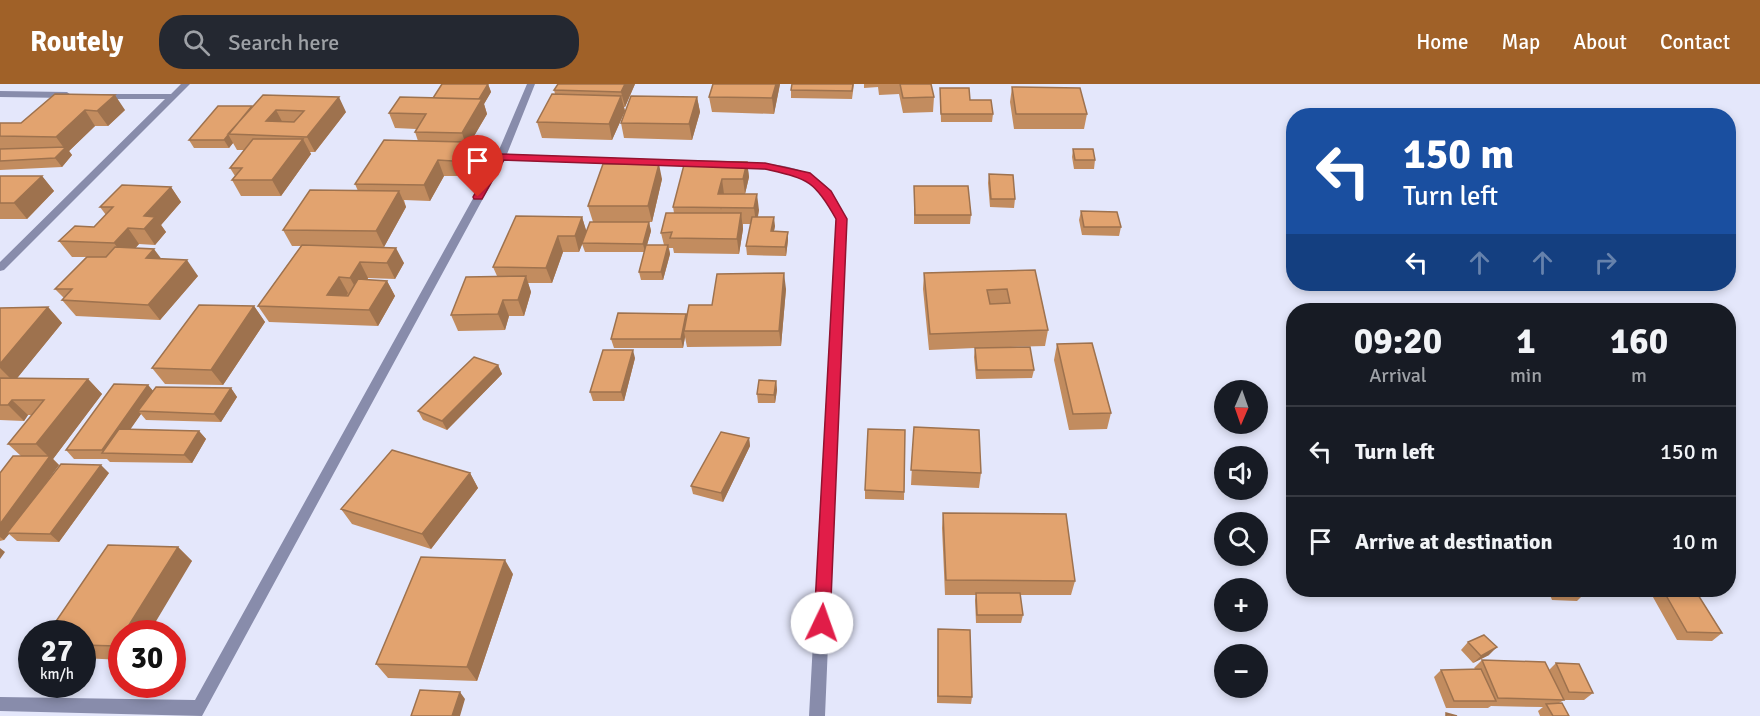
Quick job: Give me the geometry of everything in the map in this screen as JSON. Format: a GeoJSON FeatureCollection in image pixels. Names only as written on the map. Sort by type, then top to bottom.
{"type":"FeatureCollection","features":[{"type":"Feature","properties":{"kind":"street"},"geometry":{"type":"LineString","coordinates":[[0,268],[186,84]]}},
{"type":"Feature","properties":{"kind":"street"},"geometry":{"type":"LineString","coordinates":[[0,705],[197,712],[501,157],[531,84]]}},
{"type":"Feature","properties":{"kind":"street"},"geometry":{"type":"LineString","coordinates":[[0,94],[81,96]]}},
{"type":"Feature","properties":{"kind":"street"},"geometry":{"type":"LineString","coordinates":[[92,96],[173,97]]}},
{"type":"Feature","properties":{"kind":"street"},"geometry":{"type":"LineString","coordinates":[[501,157],[765,166],[807,176],[827,193],[841,219],[817,716]]}},
{"type":"Feature","properties":{"kind":"building"},"geometry":{"type":"Polygon","coordinates":[[[442,84],[488,84],[479,99],[433,98],[442,84]]]}},
{"type":"Feature","properties":{"kind":"building"},"geometry":{"type":"Polygon","coordinates":[[[558,84],[625,84],[621,92],[554,90],[558,84]]]}},
{"type":"Feature","properties":{"kind":"building"},"geometry":{"type":"Polygon","coordinates":[[[713,84],[776,84],[772,98],[709,97],[713,84]]]}},
{"type":"Feature","properties":{"kind":"building"},"geometry":{"type":"Polygon","coordinates":[[[792,84],[853,84],[852,91],[791,90],[792,84]]]}},
{"type":"Feature","properties":{"kind":"building"},"geometry":{"type":"Polygon","coordinates":[[[900,84],[931,84],[934,97],[903,98],[900,84]]]}},
{"type":"Feature","properties":{"kind":"building"},"geometry":{"type":"Polygon","coordinates":[[[1012,87],[1080,88],[1087,114],[1016,114],[1012,87]]]}},
{"type":"Feature","properties":{"kind":"building"},"geometry":{"type":"Polygon","coordinates":[[[940,88],[969,88],[970,100],[991,100],[993,114],[941,114],[940,88]]]}},
{"type":"Feature","properties":{"kind":"building"},"geometry":{"type":"Polygon","coordinates":[[[55,94],[115,95],[97,111],[85,110],[56,137],[0,136],[0,123],[21,123],[55,94]]]}},
{"type":"Feature","properties":{"kind":"building"},"geometry":{"type":"Polygon","coordinates":[[[552,94],[621,96],[609,124],[537,122],[552,94]]]}},
{"type":"Feature","properties":{"kind":"building"},"geometry":{"type":"Polygon","coordinates":[[[263,95],[339,97],[307,137],[228,134],[263,95]],[[276,110],[266,121],[294,122],[304,111],[276,110]]]}},
{"type":"Feature","properties":{"kind":"building"},"geometry":{"type":"Polygon","coordinates":[[[631,96],[697,97],[689,124],[621,123],[631,96]]]}},
{"type":"Feature","properties":{"kind":"building"},"geometry":{"type":"Polygon","coordinates":[[[400,97],[482,99],[462,133],[415,132],[426,114],[389,113],[400,97]]]}},
{"type":"Feature","properties":{"kind":"building"},"geometry":{"type":"Polygon","coordinates":[[[218,106],[252,106],[224,140],[189,140],[218,106]]]}},
{"type":"Feature","properties":{"kind":"building"},"geometry":{"type":"Polygon","coordinates":[[[253,139],[303,139],[272,180],[232,180],[242,168],[230,168],[253,139]]]}},
{"type":"Feature","properties":{"kind":"building"},"geometry":{"type":"Polygon","coordinates":[[[384,140],[464,142],[453,161],[438,160],[424,185],[355,184],[384,140]]]}},
{"type":"Feature","properties":{"kind":"building"},"geometry":{"type":"Polygon","coordinates":[[[66,147],[55,158],[0,161],[0,149],[66,147]]]}},
{"type":"Feature","properties":{"kind":"building"},"geometry":{"type":"Polygon","coordinates":[[[1073,149],[1093,149],[1095,160],[1075,160],[1073,149]]]}},
{"type":"Feature","properties":{"kind":"building"},"geometry":{"type":"Polygon","coordinates":[[[685,161],[747,162],[743,179],[722,179],[718,194],[757,194],[754,208],[673,207],[685,161]]]}},
{"type":"Feature","properties":{"kind":"building"},"geometry":{"type":"Polygon","coordinates":[[[603,164],[659,164],[648,206],[588,206],[603,164]]]}},
{"type":"Feature","properties":{"kind":"building"},"geometry":{"type":"Polygon","coordinates":[[[989,174],[1013,175],[1015,199],[991,199],[989,174]]]}},
{"type":"Feature","properties":{"kind":"building"},"geometry":{"type":"Polygon","coordinates":[[[0,176],[42,176],[14,203],[0,203],[0,176]]]}},
{"type":"Feature","properties":{"kind":"building"},"geometry":{"type":"Polygon","coordinates":[[[122,185],[171,187],[144,216],[155,217],[144,229],[128,228],[114,243],[59,241],[75,226],[94,227],[113,207],[100,207],[122,185]]]}},
{"type":"Feature","properties":{"kind":"building"},"geometry":{"type":"Polygon","coordinates":[[[914,186],[968,186],[971,215],[915,215],[914,186]]]}},
{"type":"Feature","properties":{"kind":"building"},"geometry":{"type":"Polygon","coordinates":[[[310,190],[399,191],[376,231],[283,230],[310,190]]]}},
{"type":"Feature","properties":{"kind":"building"},"geometry":{"type":"Polygon","coordinates":[[[1081,211],[1117,212],[1121,227],[1084,227],[1081,211]]]}},
{"type":"Feature","properties":{"kind":"building"},"geometry":{"type":"Polygon","coordinates":[[[666,213],[741,213],[737,239],[670,238],[672,232],[661,233],[666,213]]]}},
{"type":"Feature","properties":{"kind":"building"},"geometry":{"type":"Polygon","coordinates":[[[516,216],[582,217],[575,236],[558,236],[546,268],[493,267],[516,216]]]}},
{"type":"Feature","properties":{"kind":"building"},"geometry":{"type":"Polygon","coordinates":[[[752,217],[774,217],[771,231],[788,232],[785,247],[746,246],[752,217]]]}},
{"type":"Feature","properties":{"kind":"building"},"geometry":{"type":"Polygon","coordinates":[[[590,222],[649,222],[643,244],[582,243],[590,222]]]}},
{"type":"Feature","properties":{"kind":"building"},"geometry":{"type":"Polygon","coordinates":[[[302,245],[396,248],[387,263],[360,262],[350,278],[339,277],[327,295],[348,296],[358,279],[387,281],[369,310],[258,306],[302,245]]]}},
{"type":"Feature","properties":{"kind":"building"},"geometry":{"type":"Polygon","coordinates":[[[646,245],[668,245],[661,272],[639,272],[646,245]]]}},
{"type":"Feature","properties":{"kind":"building"},"geometry":{"type":"Polygon","coordinates":[[[115,247],[154,249],[146,258],[187,260],[148,305],[62,300],[72,289],[55,289],[87,257],[106,257],[115,247]]]}},
{"type":"Feature","properties":{"kind":"building"},"geometry":{"type":"Polygon","coordinates":[[[1035,270],[1048,330],[930,334],[924,273],[1035,270]],[[1007,289],[987,290],[990,304],[1010,303],[1007,289]]]}},
{"type":"Feature","properties":{"kind":"building"},"geometry":{"type":"Polygon","coordinates":[[[784,273],[779,331],[684,331],[689,305],[712,305],[717,274],[784,273]]]}},
{"type":"Feature","properties":{"kind":"building"},"geometry":{"type":"Polygon","coordinates":[[[526,276],[518,300],[503,300],[498,314],[451,315],[466,277],[526,276]]]}},
{"type":"Feature","properties":{"kind":"building"},"geometry":{"type":"Polygon","coordinates":[[[199,305],[254,306],[211,370],[152,368],[199,305]]]}},
{"type":"Feature","properties":{"kind":"building"},"geometry":{"type":"Polygon","coordinates":[[[48,307],[0,364],[0,308],[48,307]]]}},
{"type":"Feature","properties":{"kind":"building"},"geometry":{"type":"Polygon","coordinates":[[[618,313],[686,314],[681,339],[611,339],[618,313]]]}},
{"type":"Feature","properties":{"kind":"building"},"geometry":{"type":"Polygon","coordinates":[[[1092,343],[1111,413],[1073,414],[1057,344],[1092,343]]]}},
{"type":"Feature","properties":{"kind":"building"},"geometry":{"type":"Polygon","coordinates":[[[1030,347],[1034,370],[977,370],[975,348],[1030,347]]]}},
{"type":"Feature","properties":{"kind":"building"},"geometry":{"type":"Polygon","coordinates":[[[603,350],[633,350],[621,392],[590,392],[603,350]]]}},
{"type":"Feature","properties":{"kind":"building"},"geometry":{"type":"Polygon","coordinates":[[[474,357],[498,365],[442,421],[418,411],[474,357]]]}},
{"type":"Feature","properties":{"kind":"building"},"geometry":{"type":"Polygon","coordinates":[[[0,378],[88,379],[36,444],[8,444],[44,400],[12,400],[8,405],[0,405],[0,378]]]}},
{"type":"Feature","properties":{"kind":"building"},"geometry":{"type":"Polygon","coordinates":[[[759,380],[776,381],[774,395],[757,394],[759,380]]]}},
{"type":"Feature","properties":{"kind":"building"},"geometry":{"type":"Polygon","coordinates":[[[114,384],[148,385],[102,450],[66,450],[114,384]]]}},
{"type":"Feature","properties":{"kind":"building"},"geometry":{"type":"Polygon","coordinates":[[[156,387],[231,388],[214,414],[138,411],[156,387]]]}},
{"type":"Feature","properties":{"kind":"building"},"geometry":{"type":"Polygon","coordinates":[[[914,427],[979,430],[981,473],[911,470],[914,427]]]}},
{"type":"Feature","properties":{"kind":"building"},"geometry":{"type":"Polygon","coordinates":[[[119,429],[199,431],[184,455],[102,453],[119,429]]]}},
{"type":"Feature","properties":{"kind":"building"},"geometry":{"type":"Polygon","coordinates":[[[868,429],[905,430],[904,492],[865,490],[868,429]]]}},
{"type":"Feature","properties":{"kind":"building"},"geometry":{"type":"Polygon","coordinates":[[[721,432],[749,438],[721,493],[691,486],[721,432]]]}},
{"type":"Feature","properties":{"kind":"building"},"geometry":{"type":"Polygon","coordinates":[[[392,450],[470,473],[422,534],[341,509],[392,450]]]}},
{"type":"Feature","properties":{"kind":"building"},"geometry":{"type":"Polygon","coordinates":[[[13,456],[50,456],[0,524],[0,473],[13,456]]]}},
{"type":"Feature","properties":{"kind":"building"},"geometry":{"type":"Polygon","coordinates":[[[61,464],[101,465],[50,534],[7,533],[61,464]]]}},
{"type":"Feature","properties":{"kind":"building"},"geometry":{"type":"Polygon","coordinates":[[[943,513],[1066,514],[1075,581],[946,580],[943,513]]]}},
{"type":"Feature","properties":{"kind":"building"},"geometry":{"type":"Polygon","coordinates":[[[108,545],[178,547],[132,620],[108,620],[108,646],[96,645],[96,620],[57,620],[108,545]]]}},
{"type":"Feature","properties":{"kind":"building"},"geometry":{"type":"Polygon","coordinates":[[[421,557],[505,560],[467,667],[376,664],[421,557]]]}},
{"type":"Feature","properties":{"kind":"building"},"geometry":{"type":"Polygon","coordinates":[[[976,593],[1020,593],[1023,615],[977,615],[976,593]]]}},
{"type":"Feature","properties":{"kind":"building"},"geometry":{"type":"Polygon","coordinates":[[[1667,597],[1699,597],[1722,633],[1687,632],[1667,597]]]}},
{"type":"Feature","properties":{"kind":"building"},"geometry":{"type":"Polygon","coordinates":[[[938,629],[970,630],[972,697],[938,696],[938,629]]]}},
{"type":"Feature","properties":{"kind":"building"},"geometry":{"type":"Polygon","coordinates":[[[1484,635],[1497,647],[1481,656],[1468,642],[1484,635]]]}},
{"type":"Feature","properties":{"kind":"building"},"geometry":{"type":"Polygon","coordinates":[[[1482,660],[1545,662],[1564,700],[1498,698],[1482,660]]]}},
{"type":"Feature","properties":{"kind":"building"},"geometry":{"type":"Polygon","coordinates":[[[1556,663],[1579,664],[1593,693],[1569,692],[1556,663]]]}},
{"type":"Feature","properties":{"kind":"building"},"geometry":{"type":"Polygon","coordinates":[[[1481,669],[1496,701],[1454,701],[1441,670],[1481,669]]]}},
{"type":"Feature","properties":{"kind":"building"},"geometry":{"type":"Polygon","coordinates":[[[420,690],[460,692],[452,716],[411,716],[420,690]]]}},
{"type":"Feature","properties":{"kind":"building"},"geometry":{"type":"Polygon","coordinates":[[[1562,703],[1569,716],[1553,716],[1546,704],[1562,703]]]}},
{"type":"Feature","properties":{"kind":"route"},"geometry":{"type":"LineString","coordinates":[[478,197],[501,157],[765,166],[807,176],[827,193],[841,219],[822,623]]}}]}
